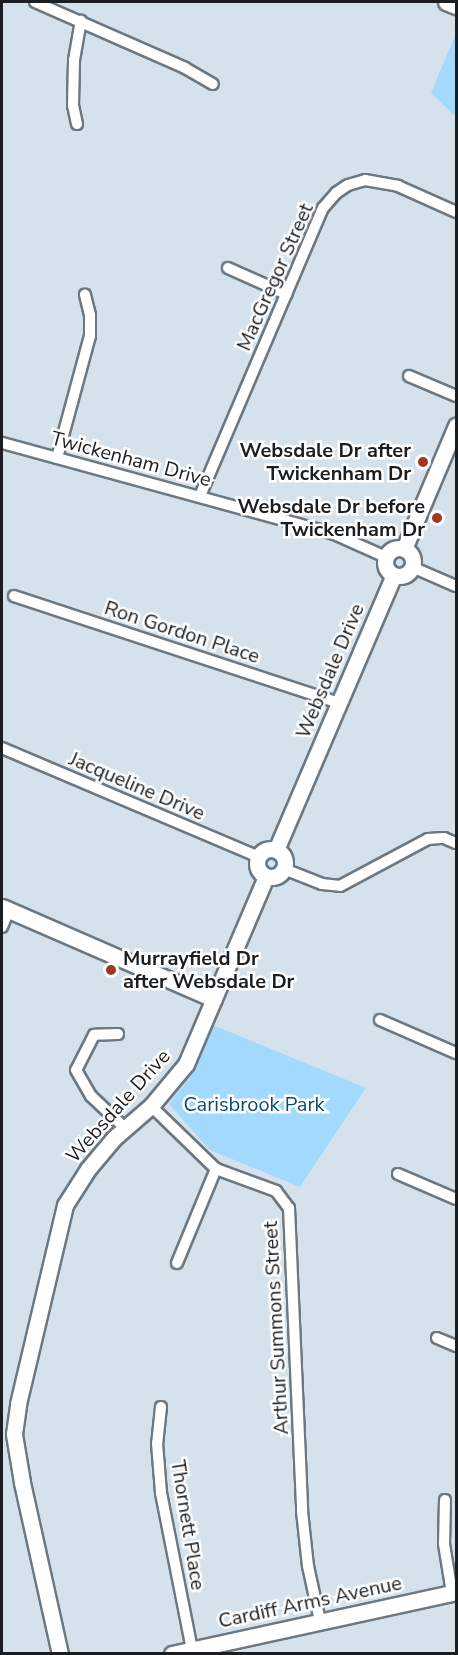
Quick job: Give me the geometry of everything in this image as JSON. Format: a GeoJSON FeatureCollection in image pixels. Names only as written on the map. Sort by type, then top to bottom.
{"type":"FeatureCollection","features":[{"type":"Feature","properties":{"kind":"street"},"geometry":{"type":"LineString","coordinates":[[35,2],[185,68],[213,84]]}},
{"type":"Feature","properties":{"kind":"street"},"geometry":{"type":"LineString","coordinates":[[446,2],[456,6]]}},
{"type":"Feature","properties":{"kind":"street"},"geometry":{"type":"LineString","coordinates":[[77,123],[73,105],[74,60],[81,21]]}},
{"type":"Feature","properties":{"kind":"street","name":"MacGregor Street"},"geometry":{"type":"LineString","coordinates":[[200,496],[323,208],[336,193],[348,184],[365,180],[398,186],[456,212]]}},
{"type":"Feature","properties":{"kind":"street"},"geometry":{"type":"LineString","coordinates":[[228,268],[286,294]]}},
{"type":"Feature","properties":{"kind":"street"},"geometry":{"type":"LineString","coordinates":[[57,458],[90,336],[90,315],[85,295]]}},
{"type":"Feature","properties":{"kind":"street"},"geometry":{"type":"LineString","coordinates":[[409,376],[456,396]]}},
{"type":"Feature","properties":{"kind":"street"},"geometry":{"type":"LineString","coordinates":[[404,549],[456,426]]}},
{"type":"Feature","properties":{"kind":"street","name":"Twickenham Drive"},"geometry":{"type":"LineString","coordinates":[[2,443],[334,534],[386,557]]}},
{"type":"Feature","properties":{"kind":"street"},"geometry":{"type":"LineString","coordinates":[[404,549],[413,558],[412,567],[404,575],[394,575],[387,568],[386,557],[392,550],[404,549]]}},
{"type":"Feature","properties":{"kind":"street"},"geometry":{"type":"LineString","coordinates":[[412,567],[456,586]]}},
{"type":"Feature","properties":{"kind":"street","name":"Websdale Drive"},"geometry":{"type":"LineString","coordinates":[[276,850],[394,575]]}},
{"type":"Feature","properties":{"kind":"street","name":"Ron Gordon Place"},"geometry":{"type":"LineString","coordinates":[[14,596],[339,703]]}},
{"type":"Feature","properties":{"kind":"street","name":"Jacqueline Drive"},"geometry":{"type":"LineString","coordinates":[[2,748],[259,858]]}},
{"type":"Feature","properties":{"kind":"street"},"geometry":{"type":"LineString","coordinates":[[284,869],[322,884],[340,886],[428,839],[444,838],[456,843]]}},
{"type":"Feature","properties":{"kind":"street"},"geometry":{"type":"LineString","coordinates":[[268,850],[276,850],[285,860],[284,869],[278,876],[266,876],[258,866],[259,858],[268,850]]}},
{"type":"Feature","properties":{"kind":"street","name":"Websdale Drive"},"geometry":{"type":"LineString","coordinates":[[60,1653],[22,1482],[14,1434],[18,1404],[65,1205],[88,1169],[125,1128],[151,1106],[186,1064],[266,876]]}},
{"type":"Feature","properties":{"kind":"street"},"geometry":{"type":"LineString","coordinates":[[2,927],[5,908],[214,999]]}},
{"type":"Feature","properties":{"kind":"street"},"geometry":{"type":"LineString","coordinates":[[380,1020],[456,1053]]}},
{"type":"Feature","properties":{"kind":"street"},"geometry":{"type":"LineString","coordinates":[[118,1034],[94,1035],[76,1070],[91,1096],[125,1128]]}},
{"type":"Feature","properties":{"kind":"street","name":"Arthur Summons Street"},"geometry":{"type":"LineString","coordinates":[[151,1106],[216,1170],[276,1191],[289,1208],[302,1511],[308,1566],[320,1621]]}},
{"type":"Feature","properties":{"kind":"street"},"geometry":{"type":"LineString","coordinates":[[177,1263],[216,1170]]}},
{"type":"Feature","properties":{"kind":"street"},"geometry":{"type":"LineString","coordinates":[[398,1174],[456,1199]]}},
{"type":"Feature","properties":{"kind":"street"},"geometry":{"type":"LineString","coordinates":[[437,1338],[456,1346]]}},
{"type":"Feature","properties":{"kind":"street","name":"Thornett Place"},"geometry":{"type":"LineString","coordinates":[[161,1407],[158,1443],[161,1493],[192,1649]]}},
{"type":"Feature","properties":{"kind":"street"},"geometry":{"type":"LineString","coordinates":[[445,1500],[444,1544],[454,1593]]}},
{"type":"Feature","properties":{"kind":"street","name":"Cardiff Arms Avenue"},"geometry":{"type":"LineString","coordinates":[[172,1653],[454,1593]]}},
{"type":"Feature","properties":{"kind":"green space"},"geometry":{"type":"Polygon","coordinates":[[[456,37],[456,117],[431,93],[456,37]]]}},
{"type":"Feature","properties":{"kind":"green space","name":"Carisbrook Park"},"geometry":{"type":"Polygon","coordinates":[[[213,1025],[366,1088],[300,1187],[210,1150],[169,1104],[194,1072],[213,1025]]]}},
{"type":"Feature","properties":{"kind":"place","name":"Websdale Dr after Twickenham Dr"},"geometry":{"type":"Point","coordinates":[423,462]}},
{"type":"Feature","properties":{"kind":"place","name":"Websdale Dr before Twickenham Dr"},"geometry":{"type":"Point","coordinates":[437,518]}},
{"type":"Feature","properties":{"kind":"place","name":"Murrayfield Dr after Websdale Dr"},"geometry":{"type":"Point","coordinates":[111,970]}}]}
